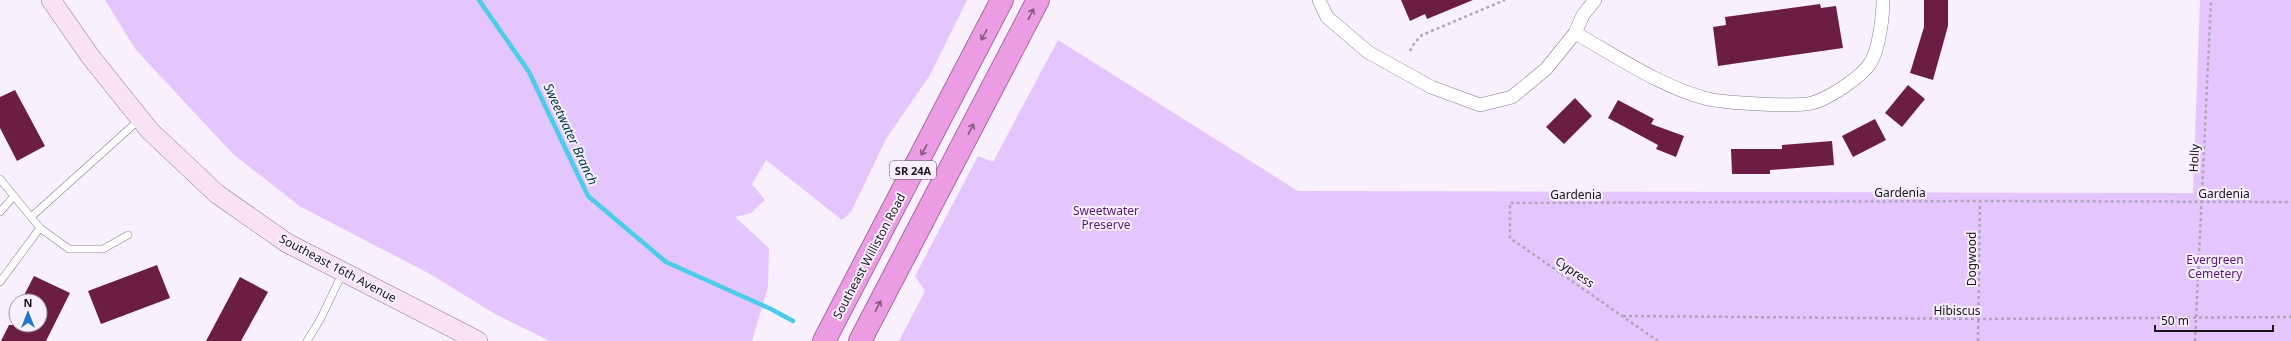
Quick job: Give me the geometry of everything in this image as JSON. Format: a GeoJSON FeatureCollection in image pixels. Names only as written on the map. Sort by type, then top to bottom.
{"type":"FeatureCollection","features":[{"type":"Feature","properties":{"kind":"highway","name":"Southeast Williston Road"},"geometry":{"type":"LineString","coordinates":[[824,341],[1002,0]]}},
{"type":"Feature","properties":{"kind":"highway","name":"SR 24A"},"geometry":{"type":"LineString","coordinates":[[860,341],[1038,0]]}},
{"type":"Feature","properties":{"kind":"main road","name":"Southeast 16th Avenue"},"geometry":{"type":"LineString","coordinates":[[51,0],[90,56],[150,131],[217,194],[287,243],[478,341]]}},
{"type":"Feature","properties":{"kind":"street"},"geometry":{"type":"LineString","coordinates":[[1319,0],[1327,17],[1368,52],[1431,87],[1480,105],[1512,97],[1546,69],[1575,33],[1583,15],[1594,0]]}},
{"type":"Feature","properties":{"kind":"street"},"geometry":{"type":"LineString","coordinates":[[1575,33],[1664,82],[1709,99],[1766,104],[1812,103],[1854,81],[1871,62],[1883,21],[1883,0]]}},
{"type":"Feature","properties":{"kind":"lane"},"geometry":{"type":"LineString","coordinates":[[31,217],[140,119]]}},
{"type":"Feature","properties":{"kind":"lane"},"geometry":{"type":"LineString","coordinates":[[0,179],[40,228],[69,249],[103,249],[128,235]]}},
{"type":"Feature","properties":{"kind":"lane"},"geometry":{"type":"LineString","coordinates":[[0,212],[14,196]]}},
{"type":"Feature","properties":{"kind":"lane"},"geometry":{"type":"LineString","coordinates":[[0,282],[40,228]]}},
{"type":"Feature","properties":{"kind":"lane"},"geometry":{"type":"LineString","coordinates":[[307,341],[320,320],[343,271]]}},
{"type":"Feature","properties":{"kind":"path"},"geometry":{"type":"LineString","coordinates":[[1410,51],[1418,38],[1505,0]]}},
{"type":"Feature","properties":{"kind":"path","name":"Holly"},"geometry":{"type":"LineString","coordinates":[[2195,341],[2200,202],[2211,0]]}},
{"type":"Feature","properties":{"kind":"path","name":"Gardenia"},"geometry":{"type":"LineString","coordinates":[[1510,203],[1980,200],[2291,202]]}},
{"type":"Feature","properties":{"kind":"path","name":"Dogwood"},"geometry":{"type":"LineString","coordinates":[[1978,341],[1980,319],[1980,200]]}},
{"type":"Feature","properties":{"kind":"path","name":"Cypress"},"geometry":{"type":"LineString","coordinates":[[1510,203],[1510,238],[1658,341]]}},
{"type":"Feature","properties":{"kind":"path","name":"Hibiscus"},"geometry":{"type":"LineString","coordinates":[[1623,316],[1980,319],[2291,317]]}},
{"type":"Feature","properties":{"kind":"green space"},"geometry":{"type":"Polygon","coordinates":[[[105,0],[967,0],[930,75],[886,139],[851,212],[842,220],[766,160],[752,184],[765,200],[751,213],[735,217],[769,248],[768,287],[752,341],[550,341],[495,314],[430,274],[301,207],[234,155],[136,50],[105,0]]]}},
{"type":"Feature","properties":{"kind":"green space","name":"Evergreen Cemetery"},"geometry":{"type":"Polygon","coordinates":[[[2200,0],[2291,0],[2291,341],[899,341],[925,291],[915,276],[978,156],[993,162],[1058,40],[1298,191],[2193,193],[2200,0]]]}},
{"type":"Feature","properties":{"kind":"building"},"geometry":{"type":"Polygon","coordinates":[[[1401,0],[1473,0],[1427,19],[1425,14],[1410,21],[1401,0]]]}},
{"type":"Feature","properties":{"kind":"building"},"geometry":{"type":"Polygon","coordinates":[[[1924,0],[1948,0],[1948,26],[1933,80],[1910,73],[1924,27],[1924,0]]]}},
{"type":"Feature","properties":{"kind":"building"},"geometry":{"type":"Polygon","coordinates":[[[1820,4],[1821,8],[1836,6],[1843,48],[1718,66],[1713,27],[1726,25],[1725,17],[1820,4]]]}},
{"type":"Feature","properties":{"kind":"building"},"geometry":{"type":"Polygon","coordinates":[[[1908,85],[1925,99],[1902,127],[1885,113],[1908,85]]]}},
{"type":"Feature","properties":{"kind":"building"},"geometry":{"type":"Polygon","coordinates":[[[15,90],[45,146],[17,161],[0,128],[0,97],[15,90]]]}},
{"type":"Feature","properties":{"kind":"building"},"geometry":{"type":"Polygon","coordinates":[[[1575,98],[1592,116],[1564,144],[1546,127],[1575,98]]]}},
{"type":"Feature","properties":{"kind":"building"},"geometry":{"type":"Polygon","coordinates":[[[1618,100],[1654,119],[1651,124],[1684,136],[1676,157],[1656,149],[1658,145],[1608,118],[1618,100]]]}},
{"type":"Feature","properties":{"kind":"building"},"geometry":{"type":"Polygon","coordinates":[[[1875,119],[1886,140],[1853,157],[1842,136],[1875,119]]]}},
{"type":"Feature","properties":{"kind":"building"},"geometry":{"type":"Polygon","coordinates":[[[1832,141],[1834,165],[1770,170],[1770,174],[1732,174],[1731,149],[1782,149],[1782,145],[1832,141]]]}},
{"type":"Feature","properties":{"kind":"building"},"geometry":{"type":"Polygon","coordinates":[[[157,265],[170,298],[101,324],[88,291],[157,265]]]}},
{"type":"Feature","properties":{"kind":"building"},"geometry":{"type":"Polygon","coordinates":[[[34,276],[70,293],[46,341],[1,341],[8,327],[8,333],[48,333],[48,293],[25,293],[34,276]]]}},
{"type":"Feature","properties":{"kind":"building"},"geometry":{"type":"Polygon","coordinates":[[[240,277],[268,292],[241,341],[206,341],[240,277]]]}},
{"type":"Feature","properties":{"kind":"waterway","name":"Sweetwater Branch"},"geometry":{"type":"LineString","coordinates":[[479,0],[529,72],[588,196],[666,262],[771,309],[793,321]]}},
{"type":"Feature","properties":{"kind":"park label","name":"Sweetwater Preserve"},"geometry":{"type":"Point","coordinates":[1106,217]}}]}
